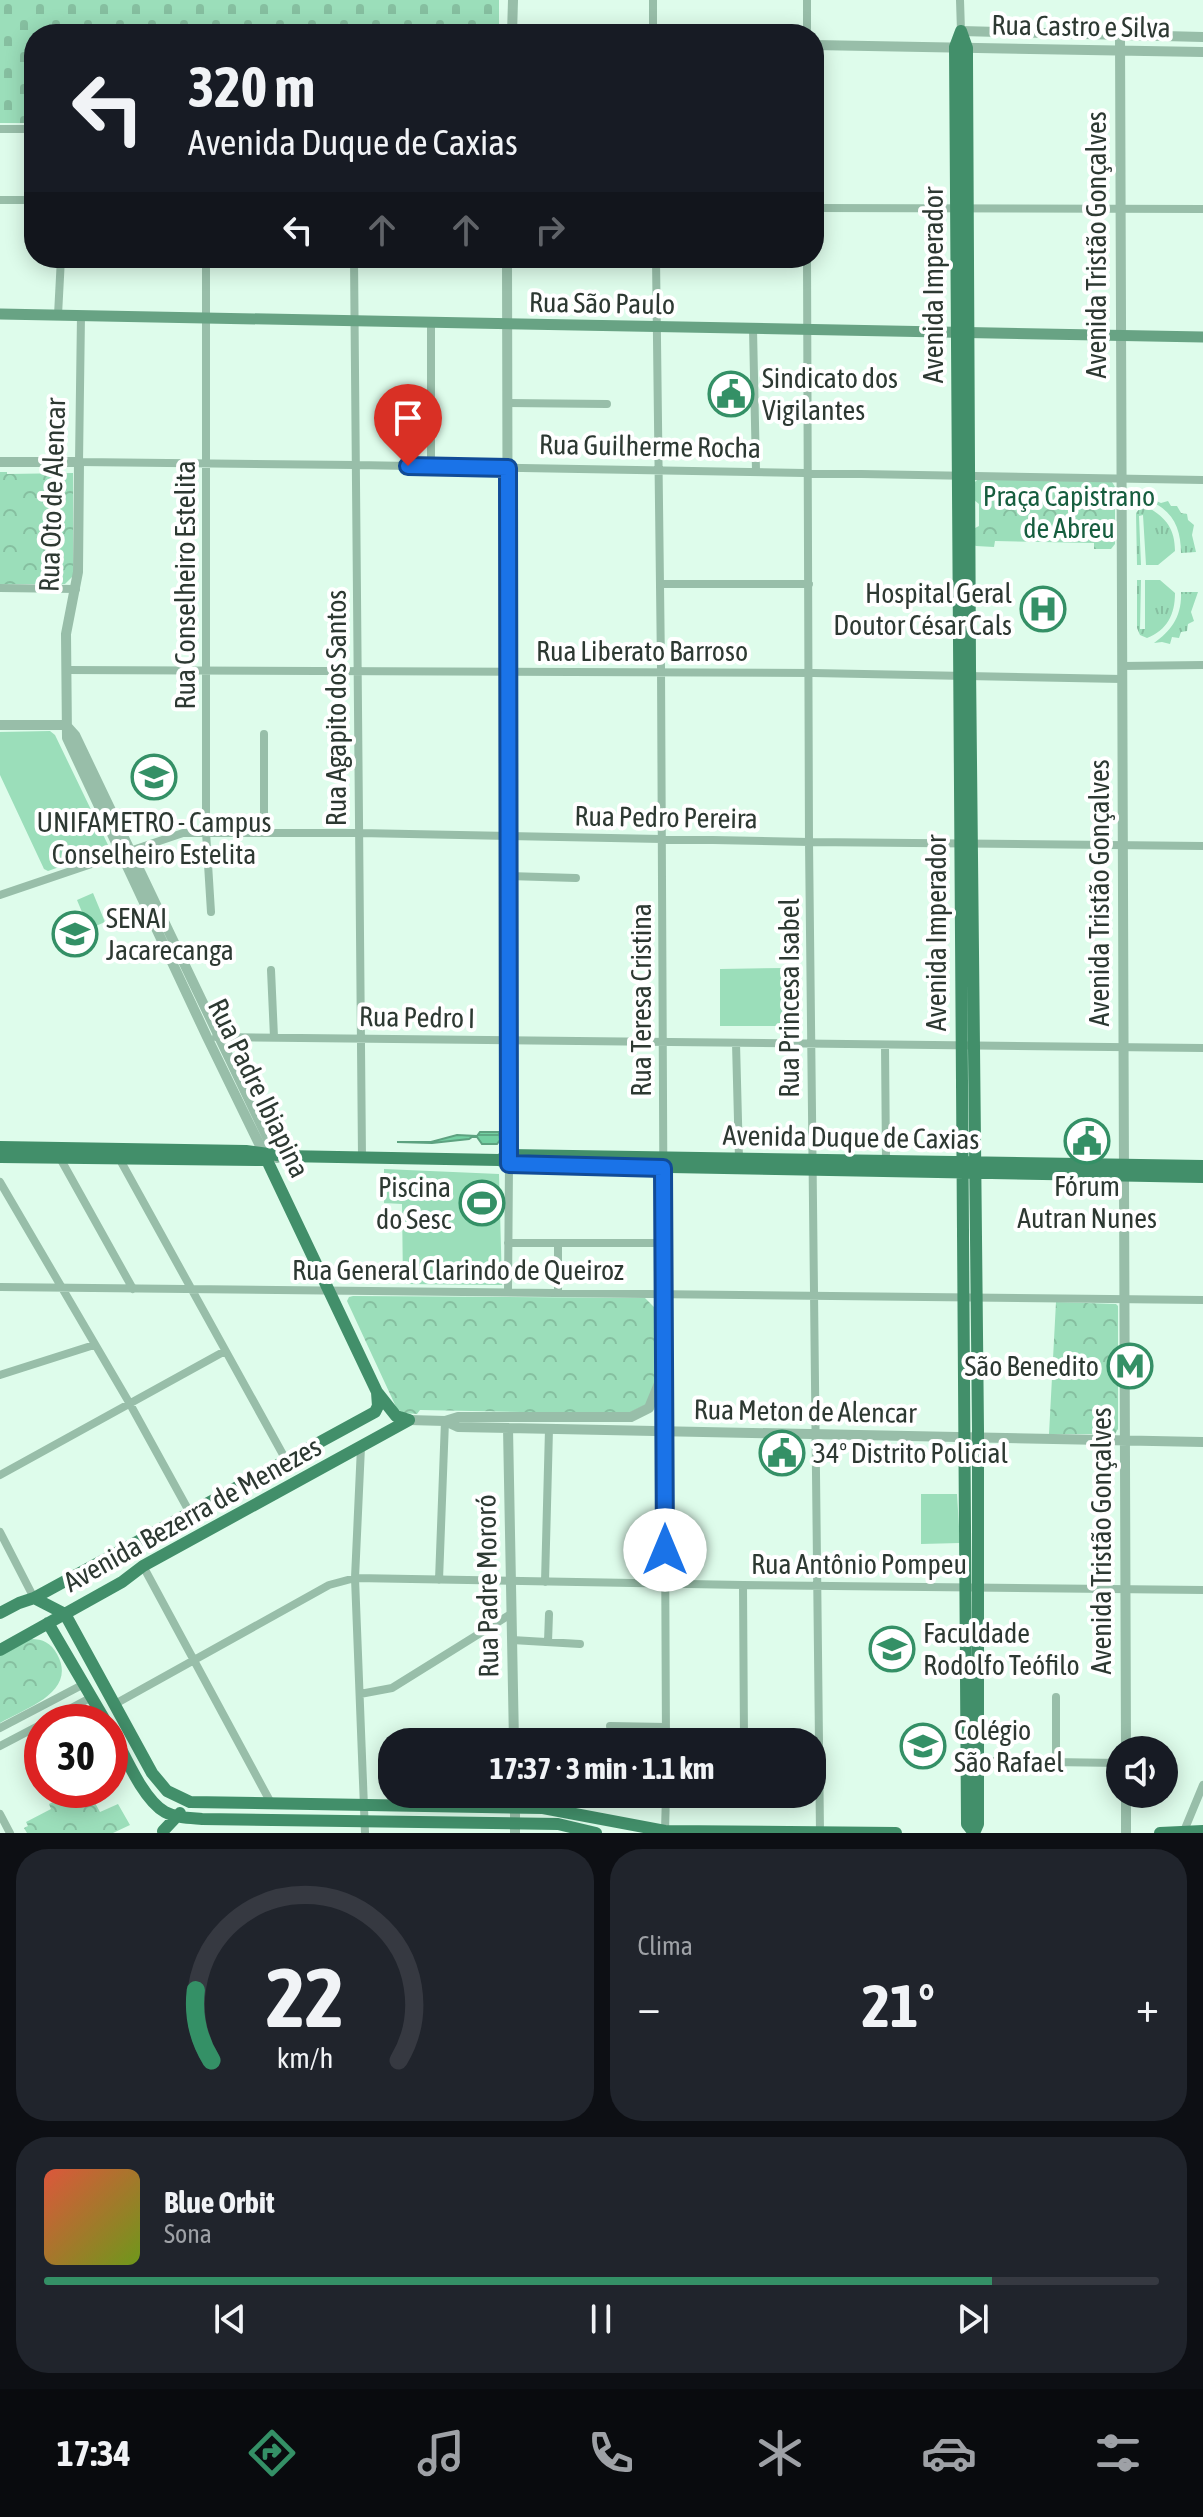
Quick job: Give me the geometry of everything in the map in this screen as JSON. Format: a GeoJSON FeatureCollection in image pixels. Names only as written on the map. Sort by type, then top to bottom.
{"type":"FeatureCollection","features":[{"type":"Feature","properties":{"kind":"main road","name":"Avenida Imperador"},"geometry":{"type":"LineString","coordinates":[[961,31],[969,1297],[964,1437],[972,1587],[979,1761],[978,1824],[974,1833],[967,1824],[972,1587],[978,1437],[969,1297]]}},
{"type":"Feature","properties":{"kind":"main road","name":"Rua São Paulo"},"geometry":{"type":"LineString","coordinates":[[0,314],[1203,337]]}},
{"type":"Feature","properties":{"kind":"main road","name":"Avenida Duque de Caxias"},"geometry":{"type":"LineString","coordinates":[[0,1147],[60,1158],[362,1158],[1124,1170],[1203,1166]]}},
{"type":"Feature","properties":{"kind":"main road","name":"Avenida Duque de Caxias"},"geometry":{"type":"LineString","coordinates":[[0,1157],[39,1153],[246,1151],[271,1157]]}},
{"type":"Feature","properties":{"kind":"main road","name":"Rua Padre Ibiapina"},"geometry":{"type":"LineString","coordinates":[[271,1157],[377,1392],[396,1416],[409,1420]]}},
{"type":"Feature","properties":{"kind":"main road","name":"Avenida Duque de Caxias"},"geometry":{"type":"LineString","coordinates":[[664,1163],[739,1159],[812,1165],[886,1161],[968,1168]]}},
{"type":"Feature","properties":{"kind":"main road","name":"Avenida Duque de Caxias"},"geometry":{"type":"LineString","coordinates":[[1124,1170],[1203,1177]]}},
{"type":"Feature","properties":{"kind":"main road","name":"Avenida Bezerra de Menezes"},"geometry":{"type":"LineString","coordinates":[[0,1613],[34,1598],[375,1412],[377,1392]]}},
{"type":"Feature","properties":{"kind":"main road","name":"Avenida Bezerra de Menezes"},"geometry":{"type":"LineString","coordinates":[[0,1650],[122,1582],[143,1566],[409,1420]]}},
{"type":"Feature","properties":{"kind":"main road"},"geometry":{"type":"LineString","coordinates":[[34,1598],[65,1614],[115,1704]]}},
{"type":"Feature","properties":{"kind":"main road"},"geometry":{"type":"LineString","coordinates":[[48,1623],[96,1704]]}},
{"type":"Feature","properties":{"kind":"main road"},"geometry":{"type":"LineString","coordinates":[[128,1728],[152,1773],[167,1791],[190,1802],[378,1803]]}},
{"type":"Feature","properties":{"kind":"main road"},"geometry":{"type":"LineString","coordinates":[[128,1760],[150,1799],[170,1814],[202,1819],[365,1827],[515,1828],[558,1824],[596,1833]]}},
{"type":"Feature","properties":{"kind":"main road"},"geometry":{"type":"LineString","coordinates":[[162,1832],[170,1814],[167,1791]]}},
{"type":"Feature","properties":{"kind":"main road"},"geometry":{"type":"LineString","coordinates":[[170,1814],[190,1807],[227,1809],[252,1803]]}},
{"type":"Feature","properties":{"kind":"main road"},"geometry":{"type":"LineString","coordinates":[[551,1808],[665,1831],[896,1833]]}},
{"type":"Feature","properties":{"kind":"main road"},"geometry":{"type":"LineString","coordinates":[[1160,1833],[1203,1831]]}},
{"type":"Feature","properties":{"kind":"street"},"geometry":{"type":"LineString","coordinates":[[512,24],[513,0]]}},
{"type":"Feature","properties":{"kind":"street"},"geometry":{"type":"LineString","coordinates":[[653,0],[653,24]]}},
{"type":"Feature","properties":{"kind":"street"},"geometry":{"type":"LineString","coordinates":[[807,0],[807,24]]}},
{"type":"Feature","properties":{"kind":"street","name":"Avenida Imperador"},"geometry":{"type":"LineString","coordinates":[[960,0],[961,31]]}},
{"type":"Feature","properties":{"kind":"street","name":"Rua Castro e Silva"},"geometry":{"type":"LineString","coordinates":[[961,31],[1203,37]]}},
{"type":"Feature","properties":{"kind":"street","name":"Avenida Tristão Gonçalves"},"geometry":{"type":"LineString","coordinates":[[1120,35],[1126,1736]]}},
{"type":"Feature","properties":{"kind":"street","name":"Rua Castro e Silva"},"geometry":{"type":"LineString","coordinates":[[824,45],[1203,52]]}},
{"type":"Feature","properties":{"kind":"street"},"geometry":{"type":"LineString","coordinates":[[0,129],[24,129]]}},
{"type":"Feature","properties":{"kind":"street"},"geometry":{"type":"LineString","coordinates":[[0,200],[24,200]]}},
{"type":"Feature","properties":{"kind":"street"},"geometry":{"type":"LineString","coordinates":[[824,208],[1203,209]]}},
{"type":"Feature","properties":{"kind":"street"},"geometry":{"type":"LineString","coordinates":[[58,315],[60,268]]}},
{"type":"Feature","properties":{"kind":"street","name":"Rua Conselheiro Estelita"},"geometry":{"type":"LineString","coordinates":[[206,268],[206,832],[211,912]]}},
{"type":"Feature","properties":{"kind":"street","name":"Rua Agapito dos Santos"},"geometry":{"type":"LineString","coordinates":[[354,268],[362,1158]]}},
{"type":"Feature","properties":{"kind":"street"},"geometry":{"type":"LineString","coordinates":[[507,268],[507,325],[514,403],[508,468],[508,1292]]}},
{"type":"Feature","properties":{"kind":"street","name":"Rua Teresa Cristina"},"geometry":{"type":"LineString","coordinates":[[656,268],[660,470],[666,1727]]}},
{"type":"Feature","properties":{"kind":"street","name":"Rua Princesa Isabel"},"geometry":{"type":"LineString","coordinates":[[807,268],[809,842],[820,1833]]}},
{"type":"Feature","properties":{"kind":"street","name":"Rua Oto de Alencar"},"geometry":{"type":"LineString","coordinates":[[66,725],[66,634],[76,589],[81,315]]}},
{"type":"Feature","properties":{"kind":"street"},"geometry":{"type":"LineString","coordinates":[[431,323],[431,466]]}},
{"type":"Feature","properties":{"kind":"street"},"geometry":{"type":"LineString","coordinates":[[753,329],[756,471]]}},
{"type":"Feature","properties":{"kind":"street"},"geometry":{"type":"LineString","coordinates":[[514,403],[607,404]]}},
{"type":"Feature","properties":{"kind":"street","name":"Rua Guilherme Rocha"},"geometry":{"type":"LineString","coordinates":[[0,462],[431,466],[1203,480]]}},
{"type":"Feature","properties":{"kind":"street"},"geometry":{"type":"LineString","coordinates":[[660,584],[809,584]]}},
{"type":"Feature","properties":{"kind":"street"},"geometry":{"type":"LineString","coordinates":[[0,588],[76,589]]}},
{"type":"Feature","properties":{"kind":"street"},"geometry":{"type":"LineString","coordinates":[[1122,666],[1203,665]]}},
{"type":"Feature","properties":{"kind":"street","name":"Rua Liberato Barroso"},"geometry":{"type":"LineString","coordinates":[[66,670],[808,673],[1122,679]]}},
{"type":"Feature","properties":{"kind":"street"},"geometry":{"type":"LineString","coordinates":[[0,725],[66,725]]}},
{"type":"Feature","properties":{"kind":"street","name":"Rua Padre Ibiapina"},"geometry":{"type":"LineString","coordinates":[[66,725],[67,738],[125,851],[271,1157]]}},
{"type":"Feature","properties":{"kind":"street"},"geometry":{"type":"LineString","coordinates":[[264,734],[264,832]]}},
{"type":"Feature","properties":{"kind":"street","name":"Rua Pedro Pereira"},"geometry":{"type":"LineString","coordinates":[[0,895],[183,833],[206,832],[1203,846]]}},
{"type":"Feature","properties":{"kind":"street"},"geometry":{"type":"LineString","coordinates":[[508,876],[576,878]]}},
{"type":"Feature","properties":{"kind":"street"},"geometry":{"type":"LineString","coordinates":[[271,970],[274,1037]]}},
{"type":"Feature","properties":{"kind":"street","name":"Rua Pedro I"},"geometry":{"type":"LineString","coordinates":[[212,1037],[1203,1048]]}},
{"type":"Feature","properties":{"kind":"street"},"geometry":{"type":"LineString","coordinates":[[736,1043],[739,1159]]}},
{"type":"Feature","properties":{"kind":"street"},"geometry":{"type":"LineString","coordinates":[[885,1045],[886,1161]]}},
{"type":"Feature","properties":{"kind":"street"},"geometry":{"type":"LineString","coordinates":[[60,1158],[133,1289]]}},
{"type":"Feature","properties":{"kind":"street"},"geometry":{"type":"LineString","coordinates":[[119,1158],[286,1460]]}},
{"type":"Feature","properties":{"kind":"street"},"geometry":{"type":"LineString","coordinates":[[0,1182],[190,1513]]}},
{"type":"Feature","properties":{"kind":"street"},"geometry":{"type":"LineString","coordinates":[[508,1243],[663,1243]]}},
{"type":"Feature","properties":{"kind":"street"},"geometry":{"type":"LineString","coordinates":[[558,1243],[558,1293]]}},
{"type":"Feature","properties":{"kind":"street","name":"Rua General Clarindo de Queiroz"},"geometry":{"type":"LineString","coordinates":[[0,1287],[1203,1300]]}},
{"type":"Feature","properties":{"kind":"street"},"geometry":{"type":"LineString","coordinates":[[0,1375],[94,1345]]}},
{"type":"Feature","properties":{"kind":"street"},"geometry":{"type":"LineString","coordinates":[[0,1475],[225,1351]]}},
{"type":"Feature","properties":{"kind":"street"},"geometry":{"type":"LineString","coordinates":[[439,1580],[445,1421],[458,1417],[631,1417],[649,1408],[665,1369]]}},
{"type":"Feature","properties":{"kind":"street","name":"Rua Meton de Alencar"},"geometry":{"type":"LineString","coordinates":[[409,1420],[445,1421],[458,1427],[1203,1442]]}},
{"type":"Feature","properties":{"kind":"street","name":"Rua Padre Mororó"},"geometry":{"type":"LineString","coordinates":[[508,1428],[514,1728]]}},
{"type":"Feature","properties":{"kind":"street"},"geometry":{"type":"LineString","coordinates":[[545,1582],[549,1429]]}},
{"type":"Feature","properties":{"kind":"street"},"geometry":{"type":"LineString","coordinates":[[361,1447],[355,1578],[365,1827]]}},
{"type":"Feature","properties":{"kind":"street"},"geometry":{"type":"LineString","coordinates":[[0,1535],[34,1598]]}},
{"type":"Feature","properties":{"kind":"street"},"geometry":{"type":"LineString","coordinates":[[143,1566],[271,1803]]}},
{"type":"Feature","properties":{"kind":"street","name":"Rua Antônio Pompeu"},"geometry":{"type":"LineString","coordinates":[[115,1704],[329,1585],[355,1578],[1203,1590]]}},
{"type":"Feature","properties":{"kind":"street"},"geometry":{"type":"LineString","coordinates":[[743,1585],[744,1728]]}},
{"type":"Feature","properties":{"kind":"street"},"geometry":{"type":"LineString","coordinates":[[360,1694],[392,1688],[511,1614]]}},
{"type":"Feature","properties":{"kind":"street"},"geometry":{"type":"LineString","coordinates":[[548,1642],[549,1614]]}},
{"type":"Feature","properties":{"kind":"street"},"geometry":{"type":"LineString","coordinates":[[512,1640],[580,1644]]}},
{"type":"Feature","properties":{"kind":"street"},"geometry":{"type":"LineString","coordinates":[[0,1728],[84,1684]]}},
{"type":"Feature","properties":{"kind":"street"},"geometry":{"type":"LineString","coordinates":[[79,1704],[92,1697]]}},
{"type":"Feature","properties":{"kind":"street"},"geometry":{"type":"LineString","coordinates":[[1056,1697],[1056,1763]]}},
{"type":"Feature","properties":{"kind":"street"},"geometry":{"type":"LineString","coordinates":[[610,1726],[666,1727]]}},
{"type":"Feature","properties":{"kind":"street"},"geometry":{"type":"LineString","coordinates":[[0,1746],[24,1733]]}},
{"type":"Feature","properties":{"kind":"street"},"geometry":{"type":"LineString","coordinates":[[979,1761],[1106,1763]]}},
{"type":"Feature","properties":{"kind":"street"},"geometry":{"type":"LineString","coordinates":[[1184,1831],[1203,1785]]}},
{"type":"Feature","properties":{"kind":"street"},"geometry":{"type":"LineString","coordinates":[[665,1831],[666,1808]]}},
{"type":"Feature","properties":{"kind":"street"},"geometry":{"type":"LineString","coordinates":[[1126,1808],[1126,1833]]}},
{"type":"Feature","properties":{"kind":"street"},"geometry":{"type":"LineString","coordinates":[[0,1814],[10,1833]]}},
{"type":"Feature","properties":{"kind":"green space"},"geometry":{"type":"Polygon","coordinates":[[[0,0],[499,0],[499,24],[24,24],[24,123],[0,123],[0,0]]]}},
{"type":"Feature","properties":{"kind":"green space"},"geometry":{"type":"Polygon","coordinates":[[[0,472],[73,473],[73,576],[65,584],[0,584],[0,472]]]}},
{"type":"Feature","properties":{"kind":"green space","name":"Praça Capistrano de Abreu"},"geometry":{"type":"Polygon","coordinates":[[[978,479],[1112,482],[1115,487],[1115,544],[1111,549],[1094,549],[1094,543],[995,541],[994,547],[976,546],[973,529],[979,526],[979,504],[974,500],[974,483],[978,479]]]}},
{"type":"Feature","properties":{"kind":"green space"},"geometry":{"type":"Polygon","coordinates":[[[1168,501],[1171,506],[1177,506],[1181,513],[1187,514],[1194,525],[1192,535],[1196,552],[1181,553],[1175,523],[1166,511],[1152,502],[1161,503],[1168,501]]]}},
{"type":"Feature","properties":{"kind":"green space"},"geometry":{"type":"Polygon","coordinates":[[[1145,506],[1163,519],[1173,536],[1175,551],[1158,565],[1146,565],[1143,515],[1139,516],[1141,565],[1137,565],[1136,513],[1145,506]]]}},
{"type":"Feature","properties":{"kind":"green space"},"geometry":{"type":"Polygon","coordinates":[[[1137,580],[1141,580],[1140,629],[1145,629],[1145,580],[1160,580],[1175,593],[1168,621],[1160,631],[1147,638],[1140,635],[1137,628],[1137,580]]]}},
{"type":"Feature","properties":{"kind":"green space"},"geometry":{"type":"Polygon","coordinates":[[[1181,592],[1198,592],[1191,612],[1194,621],[1188,624],[1187,631],[1181,632],[1179,638],[1172,637],[1170,644],[1154,643],[1174,622],[1180,609],[1181,592]]]}},
{"type":"Feature","properties":{"kind":"green space"},"geometry":{"type":"Polygon","coordinates":[[[50,731],[55,735],[109,847],[108,850],[48,871],[44,869],[0,775],[0,732],[50,731]]]}},
{"type":"Feature","properties":{"kind":"green space"},"geometry":{"type":"Polygon","coordinates":[[[93,893],[105,922],[89,929],[77,900],[93,893]]]}},
{"type":"Feature","properties":{"kind":"green space"},"geometry":{"type":"Polygon","coordinates":[[[785,968],[785,1026],[720,1026],[720,969],[785,968]]]}},
{"type":"Feature","properties":{"kind":"green space"},"geometry":{"type":"Polygon","coordinates":[[[384,1169],[499,1174],[502,1285],[403,1284],[402,1204],[384,1203],[384,1169]]]}},
{"type":"Feature","properties":{"kind":"green space"},"geometry":{"type":"Polygon","coordinates":[[[353,1296],[645,1298],[656,1309],[656,1388],[651,1402],[627,1414],[420,1410],[417,1414],[404,1413],[397,1409],[347,1301],[353,1296]]]}},
{"type":"Feature","properties":{"kind":"green space"},"geometry":{"type":"Polygon","coordinates":[[[1056,1302],[1118,1306],[1118,1429],[1115,1434],[1049,1434],[1056,1302]]]}},
{"type":"Feature","properties":{"kind":"green space"},"geometry":{"type":"Polygon","coordinates":[[[921,1494],[957,1494],[960,1543],[921,1544],[921,1494]]]}},
{"type":"Feature","properties":{"kind":"green space"},"geometry":{"type":"Polygon","coordinates":[[[31,1639],[39,1640],[55,1650],[62,1667],[61,1679],[55,1689],[36,1704],[24,1704],[24,1711],[0,1723],[0,1656],[31,1639]]]}},
{"type":"Feature","properties":{"kind":"green space"},"geometry":{"type":"Polygon","coordinates":[[[98,1808],[100,1812],[120,1808],[130,1825],[113,1833],[27,1833],[24,1828],[28,1826],[26,1822],[51,1809],[98,1808]]]}},
{"type":"Feature","properties":{"kind":"shaded area"},"geometry":{"type":"Polygon","coordinates":[[[480,1132],[499,1132],[500,1140],[497,1144],[482,1144],[477,1137],[432,1143],[397,1142],[431,1142],[457,1135],[477,1136],[480,1132]]]}},
{"type":"Feature","properties":{"kind":"shaded area","name":"Piscina do Sesc"},"geometry":{"type":"Polygon","coordinates":[[[492,1185],[493,1221],[472,1222],[471,1186],[492,1185]]]}},
{"type":"Feature","properties":{"kind":"place","name":"Sindicato dos Vigilantes"},"geometry":{"type":"Point","coordinates":[731,394]}},
{"type":"Feature","properties":{"kind":"place","name":"Hospital Geral Doutor César Cals"},"geometry":{"type":"Point","coordinates":[1043,609]}},
{"type":"Feature","properties":{"kind":"place","name":"UNIFAMETRO - Campus Conselheiro Estelita"},"geometry":{"type":"Point","coordinates":[154,777]}},
{"type":"Feature","properties":{"kind":"place","name":"SENAI Jacarecanga"},"geometry":{"type":"Point","coordinates":[75,934]}},
{"type":"Feature","properties":{"kind":"place","name":"Fórum Autran Nunes"},"geometry":{"type":"Point","coordinates":[1087,1141]}},
{"type":"Feature","properties":{"kind":"place","name":"Piscina do Sesc"},"geometry":{"type":"Point","coordinates":[482,1203]}},
{"type":"Feature","properties":{"kind":"place","name":"São Benedito"},"geometry":{"type":"Point","coordinates":[1130,1366]}},
{"type":"Feature","properties":{"kind":"place","name":"34º Distrito Policial"},"geometry":{"type":"Point","coordinates":[782,1453]}},
{"type":"Feature","properties":{"kind":"place","name":"Faculdade Rodolfo Teófilo"},"geometry":{"type":"Point","coordinates":[892,1649]}},
{"type":"Feature","properties":{"kind":"place","name":"Colégio São Rafael"},"geometry":{"type":"Point","coordinates":[923,1746]}},
{"type":"Feature","properties":{"kind":"route"},"geometry":{"type":"LineString","coordinates":[[408,466],[508,468],[509,1164],[663,1168],[665,1550]]}}]}
